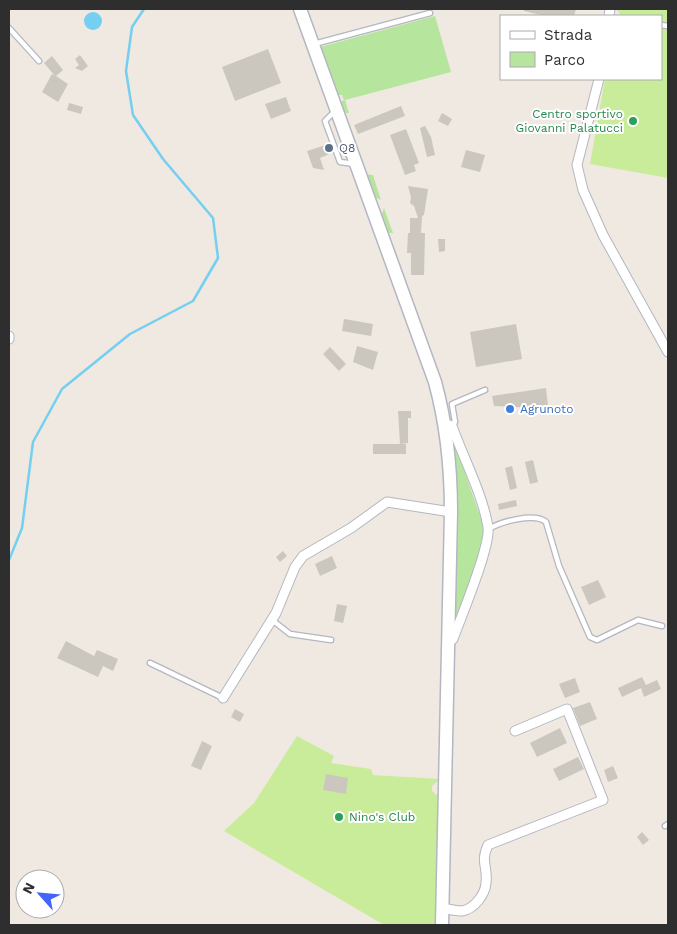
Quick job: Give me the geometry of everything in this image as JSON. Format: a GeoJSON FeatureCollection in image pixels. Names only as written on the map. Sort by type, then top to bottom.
{"type":"FeatureCollection","features":[{"type":"Feature","properties":{"kind":"main road"},"geometry":{"type":"LineString","coordinates":[[300,9],[449,425],[451,512],[442,925]]}},
{"type":"Feature","properties":{"kind":"street"},"geometry":{"type":"LineString","coordinates":[[599,80],[576,165],[583,190],[603,235],[668,352]]}},
{"type":"Feature","properties":{"kind":"street"},"geometry":{"type":"LineString","coordinates":[[448,643],[453,639],[485,550],[488,529],[481,501],[449,425]]}},
{"type":"Feature","properties":{"kind":"street"},"geometry":{"type":"LineString","coordinates":[[223,698],[272,620],[295,567],[303,556],[351,528],[387,502],[451,512]]}},
{"type":"Feature","properties":{"kind":"street"},"geometry":{"type":"LineString","coordinates":[[442,908],[461,911],[472,906],[482,894],[486,884],[483,856],[488,845],[603,800],[567,709],[514,730]]}},
{"type":"Feature","properties":{"kind":"lane"},"geometry":{"type":"LineString","coordinates":[[313,44],[430,13]]}},
{"type":"Feature","properties":{"kind":"lane"},"geometry":{"type":"LineString","coordinates":[[9,28],[39,62]]}},
{"type":"Feature","properties":{"kind":"lane"},"geometry":{"type":"LineString","coordinates":[[449,425],[455,422],[452,404],[485,390]]}},
{"type":"Feature","properties":{"kind":"lane"},"geometry":{"type":"LineString","coordinates":[[488,529],[501,522],[536,517],[546,522],[559,566],[590,637],[598,640],[638,620],[662,626]]}},
{"type":"Feature","properties":{"kind":"lane"},"geometry":{"type":"LineString","coordinates":[[272,620],[290,634],[331,640]]}},
{"type":"Feature","properties":{"kind":"lane"},"geometry":{"type":"LineString","coordinates":[[150,663],[223,698]]}},
{"type":"Feature","properties":{"kind":"green space","name":"Centro sportivo Giovanni Palatucci"},"geometry":{"type":"Polygon","coordinates":[[[617,9],[668,9],[668,178],[590,164],[605,80],[662,80],[662,15],[620,15],[617,9]]]}},
{"type":"Feature","properties":{"kind":"green space"},"geometry":{"type":"Polygon","coordinates":[[[435,16],[451,72],[345,100],[349,113],[342,113],[339,103],[344,100],[342,95],[338,95],[320,47],[435,16]]]}},
{"type":"Feature","properties":{"kind":"green space"},"geometry":{"type":"Polygon","coordinates":[[[366,174],[373,175],[381,200],[374,197],[366,174]]]}},
{"type":"Feature","properties":{"kind":"green space"},"geometry":{"type":"Polygon","coordinates":[[[384,208],[393,233],[387,233],[381,216],[384,208]]]}},
{"type":"Feature","properties":{"kind":"green space"},"geometry":{"type":"Polygon","coordinates":[[[452,436],[485,530],[482,550],[455,625],[452,436]]]}},
{"type":"Feature","properties":{"kind":"green space","name":"Nino's Club"},"geometry":{"type":"Polygon","coordinates":[[[297,736],[334,756],[331,763],[371,769],[373,775],[440,779],[432,786],[432,791],[438,796],[437,925],[384,925],[224,831],[254,803],[297,736]]]}},
{"type":"Feature","properties":{"kind":"water"},"geometry":{"type":"Polygon","coordinates":[[[93,12],[99,15],[102,21],[99,27],[93,30],[87,27],[84,21],[87,15],[93,12]]]}},
{"type":"Feature","properties":{"kind":"building"},"geometry":{"type":"Polygon","coordinates":[[[524,9],[576,9],[574,15],[541,15],[524,11],[524,9]]]}},
{"type":"Feature","properties":{"kind":"building"},"geometry":{"type":"Polygon","coordinates":[[[268,49],[281,83],[235,101],[222,67],[268,49]]]}},
{"type":"Feature","properties":{"kind":"building"},"geometry":{"type":"Polygon","coordinates":[[[80,55],[88,66],[82,71],[75,68],[79,65],[75,59],[80,55]]]}},
{"type":"Feature","properties":{"kind":"building"},"geometry":{"type":"Polygon","coordinates":[[[52,56],[63,70],[56,76],[68,84],[58,102],[42,92],[52,74],[55,76],[44,63],[52,56]]]}},
{"type":"Feature","properties":{"kind":"building"},"geometry":{"type":"Polygon","coordinates":[[[286,97],[291,111],[271,119],[265,104],[286,97]]]}},
{"type":"Feature","properties":{"kind":"building"},"geometry":{"type":"Polygon","coordinates":[[[69,103],[83,107],[81,114],[67,110],[69,103]]]}},
{"type":"Feature","properties":{"kind":"building"},"geometry":{"type":"Polygon","coordinates":[[[401,106],[405,116],[358,134],[354,125],[401,106]]]}},
{"type":"Feature","properties":{"kind":"building"},"geometry":{"type":"Polygon","coordinates":[[[442,113],[452,119],[448,126],[438,121],[442,113]]]}},
{"type":"Feature","properties":{"kind":"building"},"geometry":{"type":"Polygon","coordinates":[[[425,126],[431,137],[435,155],[427,157],[420,128],[425,126]]]}},
{"type":"Feature","properties":{"kind":"building"},"geometry":{"type":"Polygon","coordinates":[[[406,129],[419,163],[414,165],[416,171],[405,175],[390,135],[406,129]]]}},
{"type":"Feature","properties":{"kind":"building"},"geometry":{"type":"Polygon","coordinates":[[[329,144],[332,153],[320,158],[324,170],[313,168],[307,151],[329,144]]]}},
{"type":"Feature","properties":{"kind":"building"},"geometry":{"type":"Polygon","coordinates":[[[466,150],[485,155],[480,172],[461,167],[466,150]]]}},
{"type":"Feature","properties":{"kind":"building"},"geometry":{"type":"Polygon","coordinates":[[[408,186],[428,189],[424,215],[422,216],[421,233],[425,233],[424,275],[411,275],[411,253],[407,253],[410,218],[418,218],[414,206],[410,203],[411,197],[408,186]]]}},
{"type":"Feature","properties":{"kind":"building"},"geometry":{"type":"Polygon","coordinates":[[[438,239],[445,239],[445,251],[439,252],[438,239]]]}},
{"type":"Feature","properties":{"kind":"building"},"geometry":{"type":"Polygon","coordinates":[[[344,319],[373,324],[371,336],[342,331],[344,319]]]}},
{"type":"Feature","properties":{"kind":"building"},"geometry":{"type":"Polygon","coordinates":[[[516,324],[522,359],[476,367],[470,332],[516,324]]]}},
{"type":"Feature","properties":{"kind":"building"},"geometry":{"type":"Polygon","coordinates":[[[357,346],[378,352],[373,370],[353,362],[357,346]]]}},
{"type":"Feature","properties":{"kind":"building"},"geometry":{"type":"Polygon","coordinates":[[[330,347],[346,364],[339,371],[323,354],[330,347]]]}},
{"type":"Feature","properties":{"kind":"building"},"geometry":{"type":"Polygon","coordinates":[[[546,388],[548,406],[538,408],[494,406],[492,396],[546,388]]]}},
{"type":"Feature","properties":{"kind":"building"},"geometry":{"type":"Polygon","coordinates":[[[398,411],[411,411],[411,418],[408,418],[408,443],[400,444],[398,411]]]}},
{"type":"Feature","properties":{"kind":"building"},"geometry":{"type":"Polygon","coordinates":[[[373,444],[406,444],[406,454],[373,454],[373,444]]]}},
{"type":"Feature","properties":{"kind":"building"},"geometry":{"type":"Polygon","coordinates":[[[533,460],[538,482],[530,484],[525,462],[533,460]]]}},
{"type":"Feature","properties":{"kind":"building"},"geometry":{"type":"Polygon","coordinates":[[[512,466],[517,488],[510,490],[505,468],[512,466]]]}},
{"type":"Feature","properties":{"kind":"building"},"geometry":{"type":"Polygon","coordinates":[[[516,500],[517,506],[499,510],[498,504],[516,500]]]}},
{"type":"Feature","properties":{"kind":"building"},"geometry":{"type":"Polygon","coordinates":[[[283,551],[287,556],[280,562],[276,557],[283,551]]]}},
{"type":"Feature","properties":{"kind":"building"},"geometry":{"type":"Polygon","coordinates":[[[332,556],[337,568],[320,576],[315,564],[332,556]]]}},
{"type":"Feature","properties":{"kind":"building"},"geometry":{"type":"Polygon","coordinates":[[[598,580],[606,597],[589,605],[581,587],[598,580]]]}},
{"type":"Feature","properties":{"kind":"building"},"geometry":{"type":"Polygon","coordinates":[[[337,604],[347,606],[343,623],[334,621],[337,604]]]}},
{"type":"Feature","properties":{"kind":"building"},"geometry":{"type":"Polygon","coordinates":[[[66,641],[94,656],[97,650],[118,659],[113,671],[103,666],[98,677],[57,658],[66,641]]]}},
{"type":"Feature","properties":{"kind":"building"},"geometry":{"type":"Polygon","coordinates":[[[642,677],[646,685],[657,680],[661,689],[644,697],[641,688],[622,697],[618,688],[642,677]]]}},
{"type":"Feature","properties":{"kind":"building"},"geometry":{"type":"Polygon","coordinates":[[[575,678],[580,692],[565,698],[559,684],[575,678]]]}},
{"type":"Feature","properties":{"kind":"building"},"geometry":{"type":"Polygon","coordinates":[[[590,702],[597,719],[580,726],[573,708],[590,702]]]}},
{"type":"Feature","properties":{"kind":"building"},"geometry":{"type":"Polygon","coordinates":[[[235,709],[244,714],[240,722],[231,717],[235,709]]]}},
{"type":"Feature","properties":{"kind":"building"},"geometry":{"type":"Polygon","coordinates":[[[560,728],[567,743],[537,757],[530,743],[560,728]]]}},
{"type":"Feature","properties":{"kind":"building"},"geometry":{"type":"Polygon","coordinates":[[[202,741],[212,746],[201,770],[191,766],[202,741]]]}},
{"type":"Feature","properties":{"kind":"building"},"geometry":{"type":"Polygon","coordinates":[[[578,757],[584,769],[559,781],[553,769],[578,757]]]}},
{"type":"Feature","properties":{"kind":"building"},"geometry":{"type":"Polygon","coordinates":[[[613,766],[618,778],[608,782],[604,770],[613,766]]]}},
{"type":"Feature","properties":{"kind":"building"},"geometry":{"type":"Polygon","coordinates":[[[326,774],[348,778],[346,794],[323,790],[326,774]]]}},
{"type":"Feature","properties":{"kind":"building"},"geometry":{"type":"Polygon","coordinates":[[[642,832],[649,840],[643,845],[637,837],[642,832]]]}},
{"type":"Feature","properties":{"kind":"waterway"},"geometry":{"type":"LineString","coordinates":[[9,560],[22,528],[33,442],[62,389],[130,334],[193,301],[218,258],[213,218],[163,159],[133,115],[126,71],[132,27],[144,9]]}},
{"type":"Feature","properties":{"kind":"place","name":"Centro sportivo Giovanni Palatucci"},"geometry":{"type":"Point","coordinates":[633,121]}},
{"type":"Feature","properties":{"kind":"place","name":"Q8"},"geometry":{"type":"Point","coordinates":[329,148]}},
{"type":"Feature","properties":{"kind":"place","name":"Agrunoto"},"geometry":{"type":"Point","coordinates":[510,409]}},
{"type":"Feature","properties":{"kind":"place","name":"Nino's Club"},"geometry":{"type":"Point","coordinates":[339,817]}}]}
